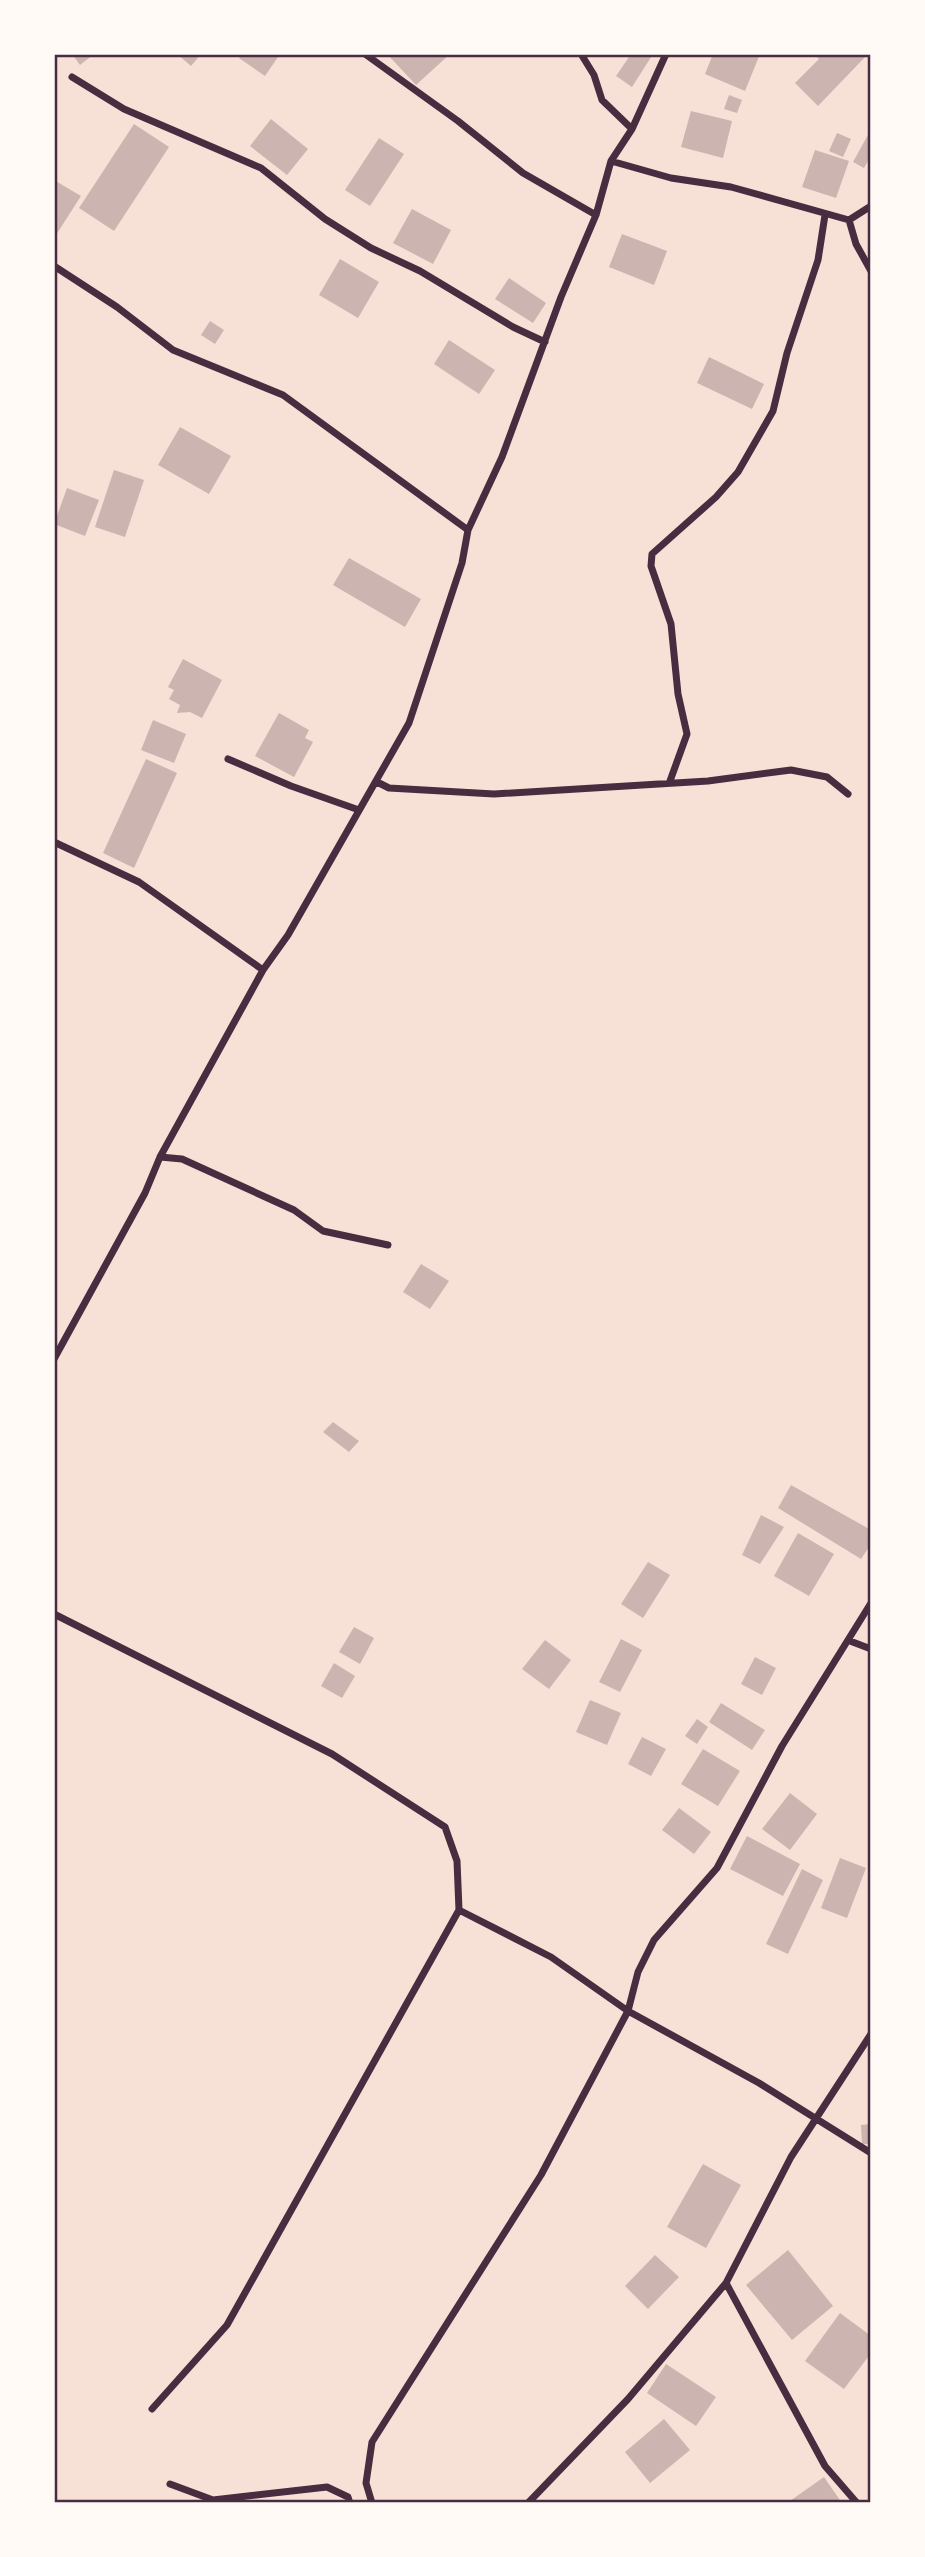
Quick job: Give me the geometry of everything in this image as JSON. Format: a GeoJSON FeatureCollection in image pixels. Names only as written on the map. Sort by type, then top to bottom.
{"type":"FeatureCollection","features":[{"type":"Feature","properties":{"kind":"street"},"geometry":{"type":"LineString","coordinates":[[365,54],[458,121],[523,173],[596,215]]}},
{"type":"Feature","properties":{"kind":"street"},"geometry":{"type":"LineString","coordinates":[[581,54],[594,75],[602,100],[632,129]]}},
{"type":"Feature","properties":{"kind":"street"},"geometry":{"type":"LineString","coordinates":[[54,1359],[145,1193],[160,1157],[263,970],[288,935],[409,723],[462,563],[468,530],[502,457],[596,215],[611,161],[632,129],[666,54]]}},
{"type":"Feature","properties":{"kind":"street"},"geometry":{"type":"LineString","coordinates":[[72,77],[112,103],[164,129],[261,168],[325,219],[371,248],[420,271],[513,327],[545,342]]}},
{"type":"Feature","properties":{"kind":"street"},"geometry":{"type":"LineString","coordinates":[[611,161],[671,178],[731,187],[849,220],[871,206]]}},
{"type":"Feature","properties":{"kind":"street"},"geometry":{"type":"LineString","coordinates":[[670,781],[687,734],[678,694],[671,624],[652,566],[652,554],[716,497],[738,472],[773,411],[787,353],[818,260],[825,215]]}},
{"type":"Feature","properties":{"kind":"street"},"geometry":{"type":"LineString","coordinates":[[849,220],[856,244],[871,271]]}},
{"type":"Feature","properties":{"kind":"street"},"geometry":{"type":"LineString","coordinates":[[54,266],[117,307],[173,350],[283,395],[468,530]]}},
{"type":"Feature","properties":{"kind":"street"},"geometry":{"type":"LineString","coordinates":[[228,759],[291,786],[359,810]]}},
{"type":"Feature","properties":{"kind":"street"},"geometry":{"type":"LineString","coordinates":[[377,782],[389,788],[494,794],[670,781],[708,781],[801,771],[827,777],[848,794]]}},
{"type":"Feature","properties":{"kind":"street"},"geometry":{"type":"LineString","coordinates":[[54,842],[139,882],[263,970]]}},
{"type":"Feature","properties":{"kind":"street"},"geometry":{"type":"LineString","coordinates":[[160,1157],[182,1159],[294,1210],[323,1231],[388,1245]]}},
{"type":"Feature","properties":{"kind":"street"},"geometry":{"type":"LineString","coordinates":[[372,2503],[366,2483],[372,2442],[541,2175],[628,2011],[638,1972],[654,1940],[716,1868],[782,1746],[850,1641],[871,1603]]}},
{"type":"Feature","properties":{"kind":"street"},"geometry":{"type":"LineString","coordinates":[[54,1614],[332,1754],[445,1827],[457,1861],[459,1910],[227,2325],[152,2409]]}},
{"type":"Feature","properties":{"kind":"street"},"geometry":{"type":"LineString","coordinates":[[850,1641],[871,1649]]}},
{"type":"Feature","properties":{"kind":"street"},"geometry":{"type":"LineString","coordinates":[[459,1910],[551,1957],[628,2011],[760,2083],[871,2153]]}},
{"type":"Feature","properties":{"kind":"street"},"geometry":{"type":"LineString","coordinates":[[528,2503],[628,2399],[726,2283],[791,2157],[871,2034]]}},
{"type":"Feature","properties":{"kind":"street"},"geometry":{"type":"LineString","coordinates":[[726,2283],[825,2466],[857,2503]]}},
{"type":"Feature","properties":{"kind":"street"},"geometry":{"type":"LineString","coordinates":[[170,2484],[213,2500],[327,2487],[348,2497],[350,2503]]}},
{"type":"Feature","properties":{"kind":"building"},"geometry":{"type":"Polygon","coordinates":[[[72,54],[94,54],[80,65],[72,54]]]}},
{"type":"Feature","properties":{"kind":"building"},"geometry":{"type":"Polygon","coordinates":[[[177,54],[201,54],[191,66],[177,54]]]}},
{"type":"Feature","properties":{"kind":"building"},"geometry":{"type":"Polygon","coordinates":[[[241,54],[280,54],[265,76],[239,58],[241,54]]]}},
{"type":"Feature","properties":{"kind":"building"},"geometry":{"type":"Polygon","coordinates":[[[387,54],[450,54],[416,85],[387,54]]]}},
{"type":"Feature","properties":{"kind":"building"},"geometry":{"type":"Polygon","coordinates":[[[631,54],[653,54],[632,87],[616,76],[631,54]]]}},
{"type":"Feature","properties":{"kind":"building"},"geometry":{"type":"Polygon","coordinates":[[[713,54],[760,54],[745,91],[705,74],[713,54]]]}},
{"type":"Feature","properties":{"kind":"building"},"geometry":{"type":"Polygon","coordinates":[[[814,54],[868,54],[818,106],[795,83],[819,59],[814,54]]]}},
{"type":"Feature","properties":{"kind":"building"},"geometry":{"type":"Polygon","coordinates":[[[729,95],[742,100],[737,113],[724,109],[729,95]]]}},
{"type":"Feature","properties":{"kind":"building"},"geometry":{"type":"Polygon","coordinates":[[[691,111],[732,121],[723,158],[681,147],[691,111]]]}},
{"type":"Feature","properties":{"kind":"building"},"geometry":{"type":"Polygon","coordinates":[[[271,119],[308,149],[287,175],[250,146],[271,119]]]}},
{"type":"Feature","properties":{"kind":"building"},"geometry":{"type":"Polygon","coordinates":[[[134,124],[169,147],[114,231],[79,208],[134,124]]]}},
{"type":"Feature","properties":{"kind":"building"},"geometry":{"type":"Polygon","coordinates":[[[837,133],[851,139],[843,157],[829,151],[837,133]]]}},
{"type":"Feature","properties":{"kind":"building"},"geometry":{"type":"Polygon","coordinates":[[[869,133],[871,156],[864,168],[853,162],[869,133]]]}},
{"type":"Feature","properties":{"kind":"building"},"geometry":{"type":"Polygon","coordinates":[[[379,138],[404,154],[370,206],[345,190],[379,138]]]}},
{"type":"Feature","properties":{"kind":"building"},"geometry":{"type":"Polygon","coordinates":[[[815,150],[849,161],[836,198],[802,187],[815,150]]]}},
{"type":"Feature","properties":{"kind":"building"},"geometry":{"type":"Polygon","coordinates":[[[54,180],[81,196],[56,235],[54,234],[54,180]]]}},
{"type":"Feature","properties":{"kind":"building"},"geometry":{"type":"Polygon","coordinates":[[[412,209],[451,230],[433,264],[393,243],[412,209]]]}},
{"type":"Feature","properties":{"kind":"building"},"geometry":{"type":"Polygon","coordinates":[[[622,234],[667,251],[654,285],[609,267],[622,234]]]}},
{"type":"Feature","properties":{"kind":"building"},"geometry":{"type":"Polygon","coordinates":[[[340,259],[379,282],[358,318],[319,295],[340,259]]]}},
{"type":"Feature","properties":{"kind":"building"},"geometry":{"type":"Polygon","coordinates":[[[509,278],[546,303],[533,323],[495,299],[509,278]]]}},
{"type":"Feature","properties":{"kind":"building"},"geometry":{"type":"Polygon","coordinates":[[[210,321],[224,330],[215,344],[201,335],[210,321]]]}},
{"type":"Feature","properties":{"kind":"building"},"geometry":{"type":"Polygon","coordinates":[[[449,340],[495,370],[479,394],[434,364],[449,340]]]}},
{"type":"Feature","properties":{"kind":"building"},"geometry":{"type":"Polygon","coordinates":[[[709,357],[764,384],[752,409],[697,383],[709,357]]]}},
{"type":"Feature","properties":{"kind":"building"},"geometry":{"type":"Polygon","coordinates":[[[180,427],[231,456],[209,494],[158,465],[180,427]]]}},
{"type":"Feature","properties":{"kind":"building"},"geometry":{"type":"Polygon","coordinates":[[[114,470],[144,480],[125,537],[95,527],[114,470]]]}},
{"type":"Feature","properties":{"kind":"building"},"geometry":{"type":"Polygon","coordinates":[[[67,488],[99,500],[85,536],[54,524],[67,488]]]}},
{"type":"Feature","properties":{"kind":"building"},"geometry":{"type":"Polygon","coordinates":[[[349,558],[421,599],[405,627],[333,585],[349,558]]]}},
{"type":"Feature","properties":{"kind":"building"},"geometry":{"type":"Polygon","coordinates":[[[183,659],[222,680],[202,718],[190,712],[177,713],[180,705],[169,699],[174,690],[168,687],[183,659]]]}},
{"type":"Feature","properties":{"kind":"building"},"geometry":{"type":"Polygon","coordinates":[[[279,713],[309,730],[305,738],[313,742],[294,777],[255,756],[279,713]]]}},
{"type":"Feature","properties":{"kind":"building"},"geometry":{"type":"Polygon","coordinates":[[[153,720],[186,734],[174,763],[141,750],[153,720]]]}},
{"type":"Feature","properties":{"kind":"building"},"geometry":{"type":"Polygon","coordinates":[[[146,759],[177,773],[134,868],[103,853],[146,759]]]}},
{"type":"Feature","properties":{"kind":"building"},"geometry":{"type":"Polygon","coordinates":[[[421,1264],[449,1281],[430,1309],[403,1292],[421,1264]]]}},
{"type":"Feature","properties":{"kind":"building"},"geometry":{"type":"Polygon","coordinates":[[[333,1422],[359,1441],[349,1452],[323,1432],[333,1422]]]}},
{"type":"Feature","properties":{"kind":"building"},"geometry":{"type":"Polygon","coordinates":[[[791,1485],[871,1530],[871,1544],[861,1559],[778,1508],[791,1485]]]}},
{"type":"Feature","properties":{"kind":"building"},"geometry":{"type":"Polygon","coordinates":[[[761,1515],[784,1527],[760,1564],[742,1555],[761,1515]]]}},
{"type":"Feature","properties":{"kind":"building"},"geometry":{"type":"Polygon","coordinates":[[[798,1533],[834,1554],[809,1596],[774,1576],[798,1533]]]}},
{"type":"Feature","properties":{"kind":"building"},"geometry":{"type":"Polygon","coordinates":[[[648,1562],[670,1575],[643,1618],[621,1604],[648,1562]]]}},
{"type":"Feature","properties":{"kind":"building"},"geometry":{"type":"Polygon","coordinates":[[[354,1627],[374,1638],[360,1664],[339,1652],[354,1627]]]}},
{"type":"Feature","properties":{"kind":"building"},"geometry":{"type":"Polygon","coordinates":[[[621,1639],[642,1650],[620,1692],[599,1682],[621,1639]]]}},
{"type":"Feature","properties":{"kind":"building"},"geometry":{"type":"Polygon","coordinates":[[[545,1640],[571,1660],[549,1689],[522,1669],[545,1640]]]}},
{"type":"Feature","properties":{"kind":"building"},"geometry":{"type":"Polygon","coordinates":[[[755,1657],[776,1668],[762,1695],[741,1684],[755,1657]]]}},
{"type":"Feature","properties":{"kind":"building"},"geometry":{"type":"Polygon","coordinates":[[[334,1663],[355,1676],[342,1698],[321,1686],[334,1663]]]}},
{"type":"Feature","properties":{"kind":"building"},"geometry":{"type":"Polygon","coordinates":[[[590,1700],[621,1713],[607,1745],[576,1732],[590,1700]]]}},
{"type":"Feature","properties":{"kind":"building"},"geometry":{"type":"Polygon","coordinates":[[[721,1703],[765,1730],[752,1750],[709,1722],[721,1703]]]}},
{"type":"Feature","properties":{"kind":"building"},"geometry":{"type":"Polygon","coordinates":[[[697,1719],[708,1727],[697,1744],[685,1736],[697,1719]]]}},
{"type":"Feature","properties":{"kind":"building"},"geometry":{"type":"Polygon","coordinates":[[[642,1737],[666,1749],[651,1776],[628,1764],[642,1737]]]}},
{"type":"Feature","properties":{"kind":"building"},"geometry":{"type":"Polygon","coordinates":[[[703,1749],[740,1771],[718,1806],[681,1784],[703,1749]]]}},
{"type":"Feature","properties":{"kind":"building"},"geometry":{"type":"Polygon","coordinates":[[[790,1793],[817,1814],[790,1850],[762,1829],[790,1793]]]}},
{"type":"Feature","properties":{"kind":"building"},"geometry":{"type":"Polygon","coordinates":[[[679,1808],[711,1832],[694,1854],[662,1830],[679,1808]]]}},
{"type":"Feature","properties":{"kind":"building"},"geometry":{"type":"Polygon","coordinates":[[[747,1836],[800,1864],[783,1896],[730,1869],[747,1836]]]}},
{"type":"Feature","properties":{"kind":"building"},"geometry":{"type":"Polygon","coordinates":[[[840,1858],[866,1868],[847,1918],[821,1908],[840,1858]]]}},
{"type":"Feature","properties":{"kind":"building"},"geometry":{"type":"Polygon","coordinates":[[[802,1869],[823,1880],[788,1954],[766,1944],[802,1869]]]}},
{"type":"Feature","properties":{"kind":"building"},"geometry":{"type":"Polygon","coordinates":[[[871,2124],[871,2144],[862,2144],[861,2125],[871,2124]]]}},
{"type":"Feature","properties":{"kind":"building"},"geometry":{"type":"Polygon","coordinates":[[[703,2164],[741,2185],[706,2248],[667,2227],[703,2164]]]}},
{"type":"Feature","properties":{"kind":"building"},"geometry":{"type":"Polygon","coordinates":[[[788,2250],[833,2306],[792,2340],[746,2285],[788,2250]]]}},
{"type":"Feature","properties":{"kind":"building"},"geometry":{"type":"Polygon","coordinates":[[[655,2255],[679,2277],[648,2309],[625,2286],[655,2255]]]}},
{"type":"Feature","properties":{"kind":"building"},"geometry":{"type":"Polygon","coordinates":[[[840,2313],[871,2336],[871,2353],[844,2389],[805,2361],[840,2313]]]}},
{"type":"Feature","properties":{"kind":"building"},"geometry":{"type":"Polygon","coordinates":[[[666,2364],[716,2397],[696,2426],[647,2393],[666,2364]]]}},
{"type":"Feature","properties":{"kind":"building"},"geometry":{"type":"Polygon","coordinates":[[[664,2419],[690,2450],[650,2483],[625,2452],[664,2419]]]}},
{"type":"Feature","properties":{"kind":"building"},"geometry":{"type":"Polygon","coordinates":[[[824,2477],[842,2503],[787,2503],[824,2477]]]}}]}
